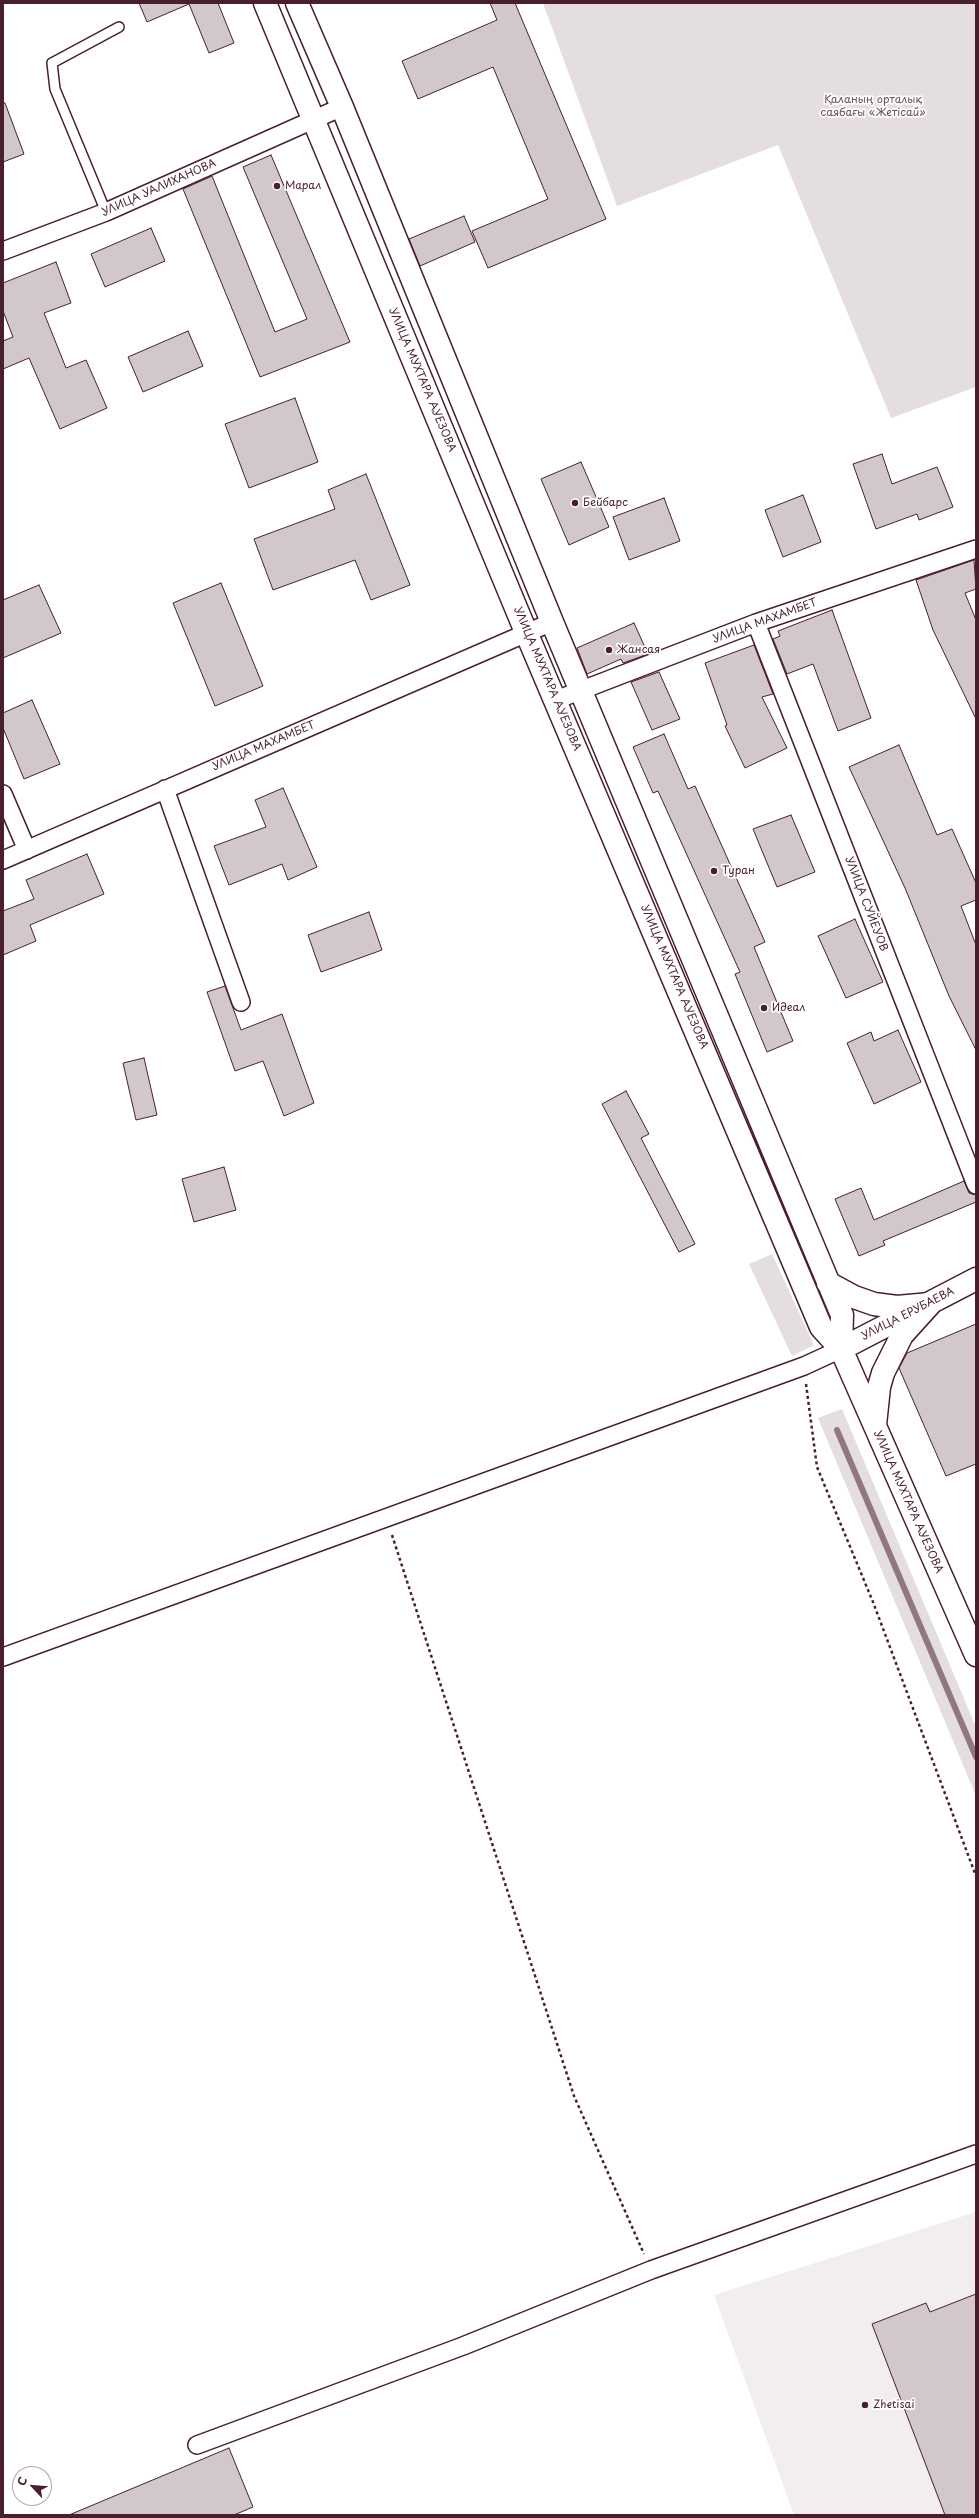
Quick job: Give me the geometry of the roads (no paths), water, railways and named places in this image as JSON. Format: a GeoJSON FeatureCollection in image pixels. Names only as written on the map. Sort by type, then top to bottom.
{"type":"FeatureCollection","features":[{"type":"Feature","properties":{"kind":"main road","name":"УЛИЦА МУХТАРА АУЕЗОВА"},"geometry":{"type":"LineString","coordinates":[[265,3],[526,632],[821,1327],[841,1349],[976,1655]]}},
{"type":"Feature","properties":{"kind":"main road","name":"УЛИЦА МУХТАРА АУЕЗОВА"},"geometry":{"type":"LineString","coordinates":[[297,3],[342,107],[552,622],[583,690],[842,1315],[841,1349]]}},
{"type":"Feature","properties":{"kind":"main road","name":"УЛИЦА ЕРУБАЕВА"},"geometry":{"type":"LineString","coordinates":[[841,1349],[976,1279]]}},
{"type":"Feature","properties":{"kind":"main road"},"geometry":{"type":"LineString","coordinates":[[828,1283],[854,1298],[874,1304],[897,1307],[930,1304]]}},
{"type":"Feature","properties":{"kind":"main road"},"geometry":{"type":"LineString","coordinates":[[875,1428],[879,1387],[883,1373],[902,1335],[930,1304]]}},
{"type":"Feature","properties":{"kind":"street","name":"УЛИЦА УАЛИХАНОВА"},"geometry":{"type":"LineString","coordinates":[[3,251],[106,212],[313,118],[342,107]]}},
{"type":"Feature","properties":{"kind":"street","name":"УЛИЦА МАХАМБЕТ"},"geometry":{"type":"LineString","coordinates":[[556,700],[756,623],[976,549]]}},
{"type":"Feature","properties":{"kind":"street","name":"УЛИЦА МАХАМБЕТ"},"geometry":{"type":"LineString","coordinates":[[3,860],[552,622]]}},
{"type":"Feature","properties":{"kind":"street","name":"УЛИЦА СУЙЕУОВ"},"geometry":{"type":"LineString","coordinates":[[756,623],[976,1185]]}},
{"type":"Feature","properties":{"kind":"street"},"geometry":{"type":"LineString","coordinates":[[165,789],[241,1002]]}},
{"type":"Feature","properties":{"kind":"street"},"geometry":{"type":"LineString","coordinates":[[3,794],[27,850]]}},
{"type":"Feature","properties":{"kind":"street"},"geometry":{"type":"LineString","coordinates":[[3,1657],[804,1366],[841,1349]]}},
{"type":"Feature","properties":{"kind":"street"},"geometry":{"type":"LineString","coordinates":[[197,2445],[463,2346],[651,2270],[976,2154]]}},
{"type":"Feature","properties":{"kind":"lane"},"geometry":{"type":"LineString","coordinates":[[106,212],[55,89],[52,62],[119,27]]}},
{"type":"Feature","properties":{"kind":"waterway"},"geometry":{"type":"LineString","coordinates":[[837,1430],[976,1757]]}},
{"type":"Feature","properties":{"kind":"place","name":"Марал"},"geometry":{"type":"Point","coordinates":[277,186]}},
{"type":"Feature","properties":{"kind":"place","name":"Бейбарс"},"geometry":{"type":"Point","coordinates":[575,503]}},
{"type":"Feature","properties":{"kind":"place","name":"Жансая"},"geometry":{"type":"Point","coordinates":[609,650]}},
{"type":"Feature","properties":{"kind":"place","name":"Туран"},"geometry":{"type":"Point","coordinates":[714,871]}},
{"type":"Feature","properties":{"kind":"place","name":"Идеал"},"geometry":{"type":"Point","coordinates":[764,1008]}},
{"type":"Feature","properties":{"kind":"place","name":"Zhetisai"},"geometry":{"type":"Point","coordinates":[865,2405]}},
{"type":"Feature","properties":{"kind":"park label","name":"Қаланың орталық саябағы «Жетісай»"},"geometry":{"type":"Point","coordinates":[873,106]}}]}
